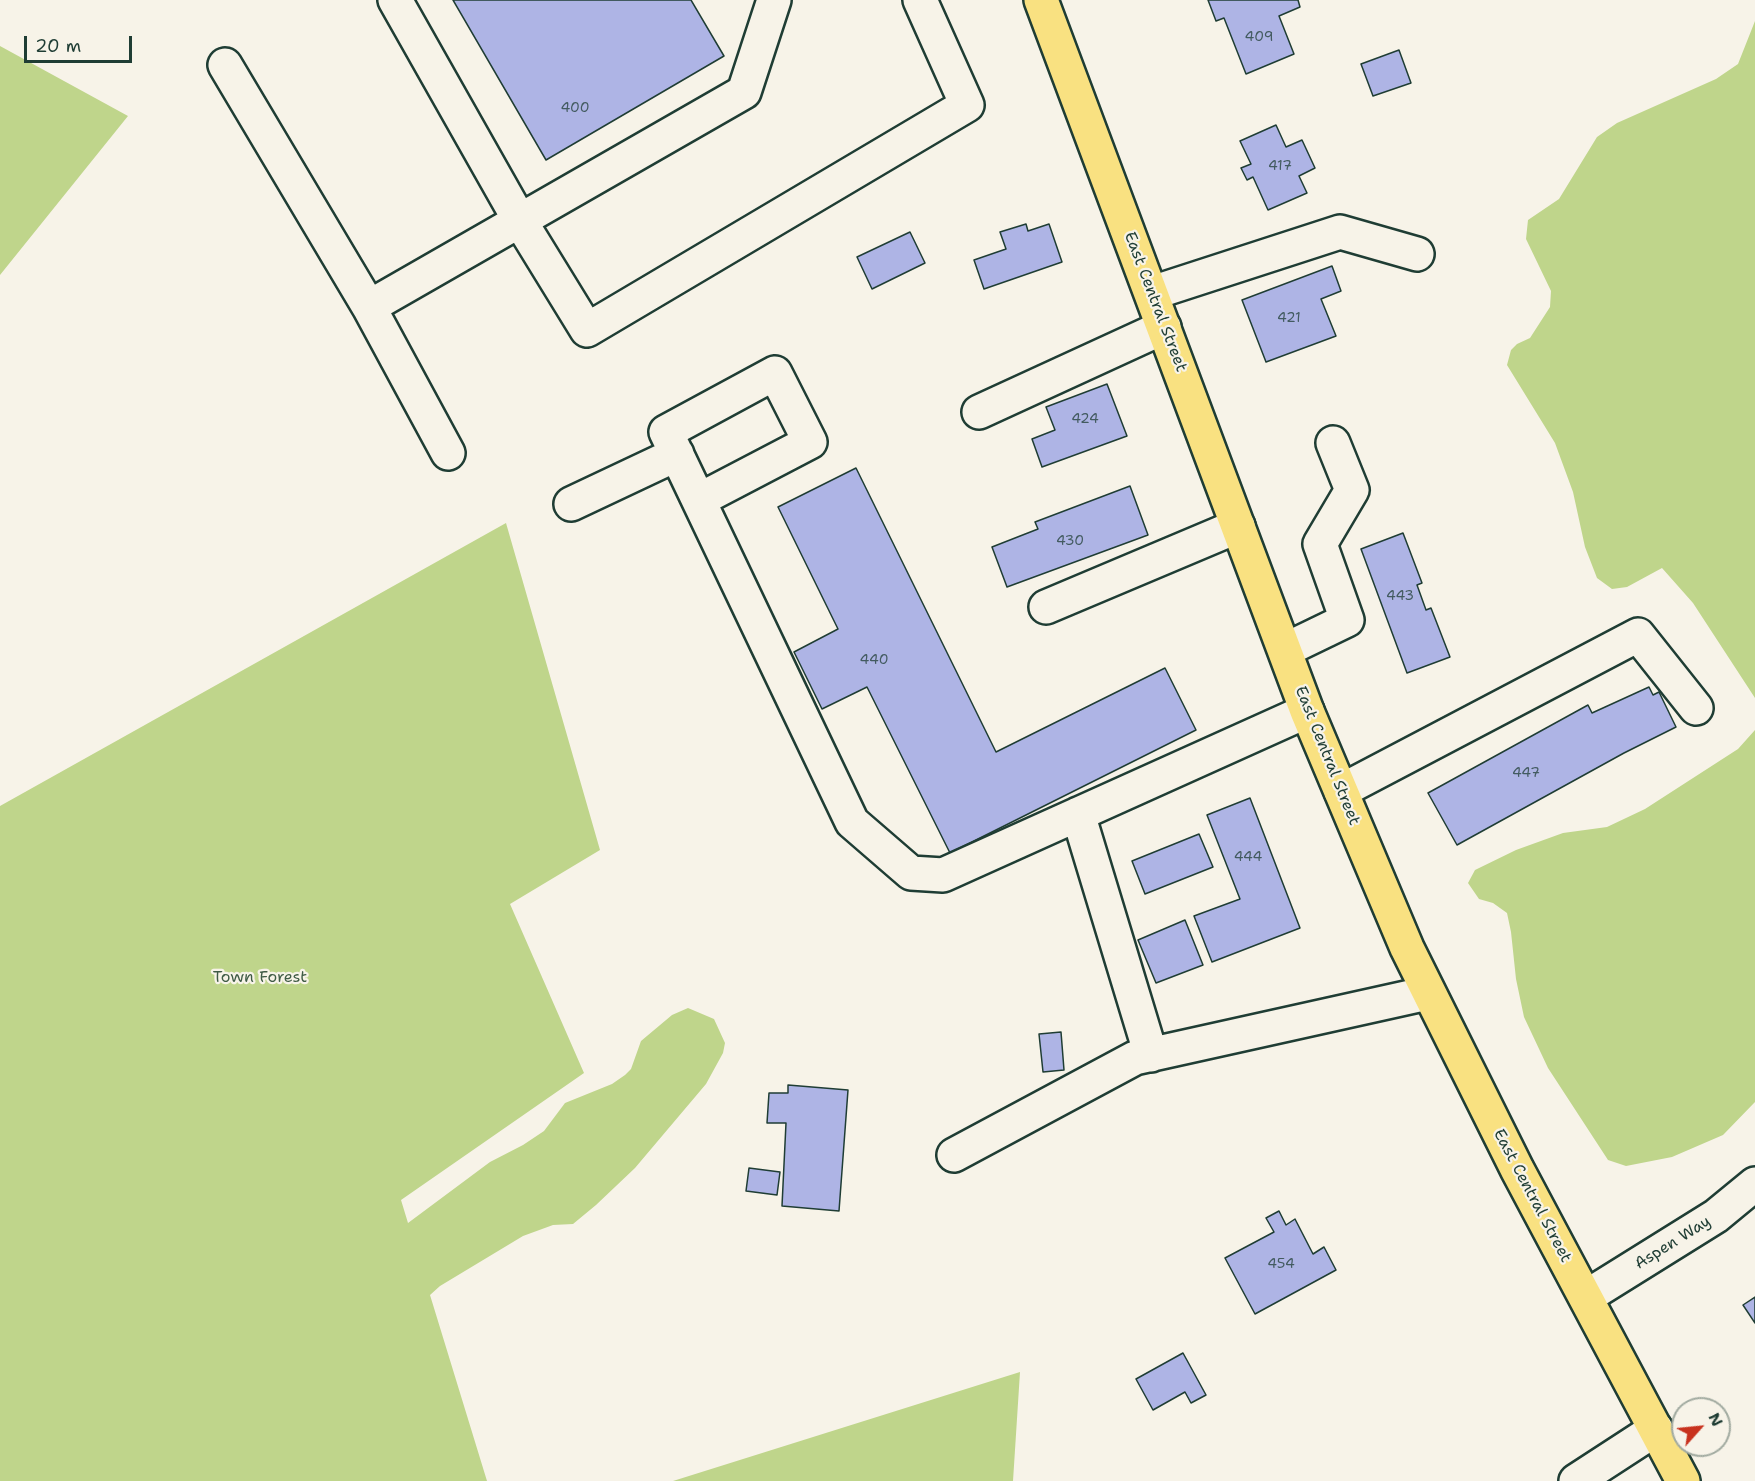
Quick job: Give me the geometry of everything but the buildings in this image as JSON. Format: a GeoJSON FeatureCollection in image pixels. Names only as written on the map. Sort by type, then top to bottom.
{"type":"FeatureCollection","features":[{"type":"Feature","properties":{"kind":"main road","name":"East Central Street"},"geometry":{"type":"LineString","coordinates":[[1041,0],[1307,711],[1428,993],[1517,1169],[1683,1481]]}},
{"type":"Feature","properties":{"kind":"street"},"geometry":{"type":"LineString","coordinates":[[395,0],[520,221],[587,330],[967,105],[920,0]]}},
{"type":"Feature","properties":{"kind":"street"},"geometry":{"type":"LineString","coordinates":[[369,307],[744,92],[774,0]]}},
{"type":"Feature","properties":{"kind":"street"},"geometry":{"type":"LineString","coordinates":[[225,65],[369,307],[448,453]]}},
{"type":"Feature","properties":{"kind":"street"},"geometry":{"type":"LineString","coordinates":[[1152,293],[1340,232],[1417,254]]}},
{"type":"Feature","properties":{"kind":"street"},"geometry":{"type":"LineString","coordinates":[[979,412],[1164,327]]}},
{"type":"Feature","properties":{"kind":"street"},"geometry":{"type":"LineString","coordinates":[[699,500],[810,442],[775,373],[666,432],[852,822],[911,873],[943,875],[1307,711]]}},
{"type":"Feature","properties":{"kind":"street"},"geometry":{"type":"LineString","coordinates":[[1285,650],[1347,620],[1320,544],[1352,490],[1333,443]]}},
{"type":"Feature","properties":{"kind":"street"},"geometry":{"type":"LineString","coordinates":[[571,504],[677,454]]}},
{"type":"Feature","properties":{"kind":"street"},"geometry":{"type":"LineString","coordinates":[[1046,607],[1238,526]]}},
{"type":"Feature","properties":{"kind":"street"},"geometry":{"type":"LineString","coordinates":[[1341,791],[1638,635],[1696,708]]}},
{"type":"Feature","properties":{"kind":"street"},"geometry":{"type":"LineString","coordinates":[[1078,814],[1151,1054]]}},
{"type":"Feature","properties":{"kind":"street"},"geometry":{"type":"LineString","coordinates":[[954,1155],[1135,1058],[1428,993]]}},
{"type":"Feature","properties":{"kind":"street","name":"Aspen Way"},"geometry":{"type":"LineString","coordinates":[[1586,1297],[1716,1216],[1755,1184]]}},
{"type":"Feature","properties":{"kind":"street"},"geometry":{"type":"LineString","coordinates":[[1576,1481],[1656,1429]]}},
{"type":"Feature","properties":{"kind":"green space"},"geometry":{"type":"Polygon","coordinates":[[[1755,21],[1755,698],[1693,603],[1662,568],[1627,587],[1612,589],[1597,578],[1585,547],[1573,492],[1555,443],[1507,365],[1511,350],[1517,344],[1530,338],[1550,307],[1551,291],[1526,239],[1528,220],[1559,199],[1597,137],[1617,123],[1716,79],[1738,64],[1755,21]]]}},
{"type":"Feature","properties":{"kind":"green space"},"geometry":{"type":"Polygon","coordinates":[[[0,46],[128,116],[0,275],[0,46]]]}},
{"type":"Feature","properties":{"kind":"green space","name":"Town Forest"},"geometry":{"type":"Polygon","coordinates":[[[506,523],[600,850],[510,904],[584,1073],[401,1200],[408,1223],[490,1162],[544,1131],[565,1103],[612,1084],[625,1075],[631,1069],[641,1041],[672,1015],[688,1008],[714,1019],[725,1043],[723,1053],[706,1084],[635,1168],[573,1224],[553,1225],[523,1236],[440,1286],[430,1295],[487,1481],[0,1481],[0,806],[506,523]]]}},
{"type":"Feature","properties":{"kind":"green space"},"geometry":{"type":"Polygon","coordinates":[[[1755,730],[1755,1102],[1723,1135],[1672,1157],[1626,1166],[1608,1160],[1548,1068],[1524,1017],[1507,913],[1493,903],[1479,899],[1468,883],[1475,870],[1516,850],[1563,833],[1607,827],[1645,809],[1738,749],[1755,730]]]}},
{"type":"Feature","properties":{"kind":"green space"},"geometry":{"type":"Polygon","coordinates":[[[1020,1372],[1013,1481],[673,1481],[1020,1372]]]}}]}
